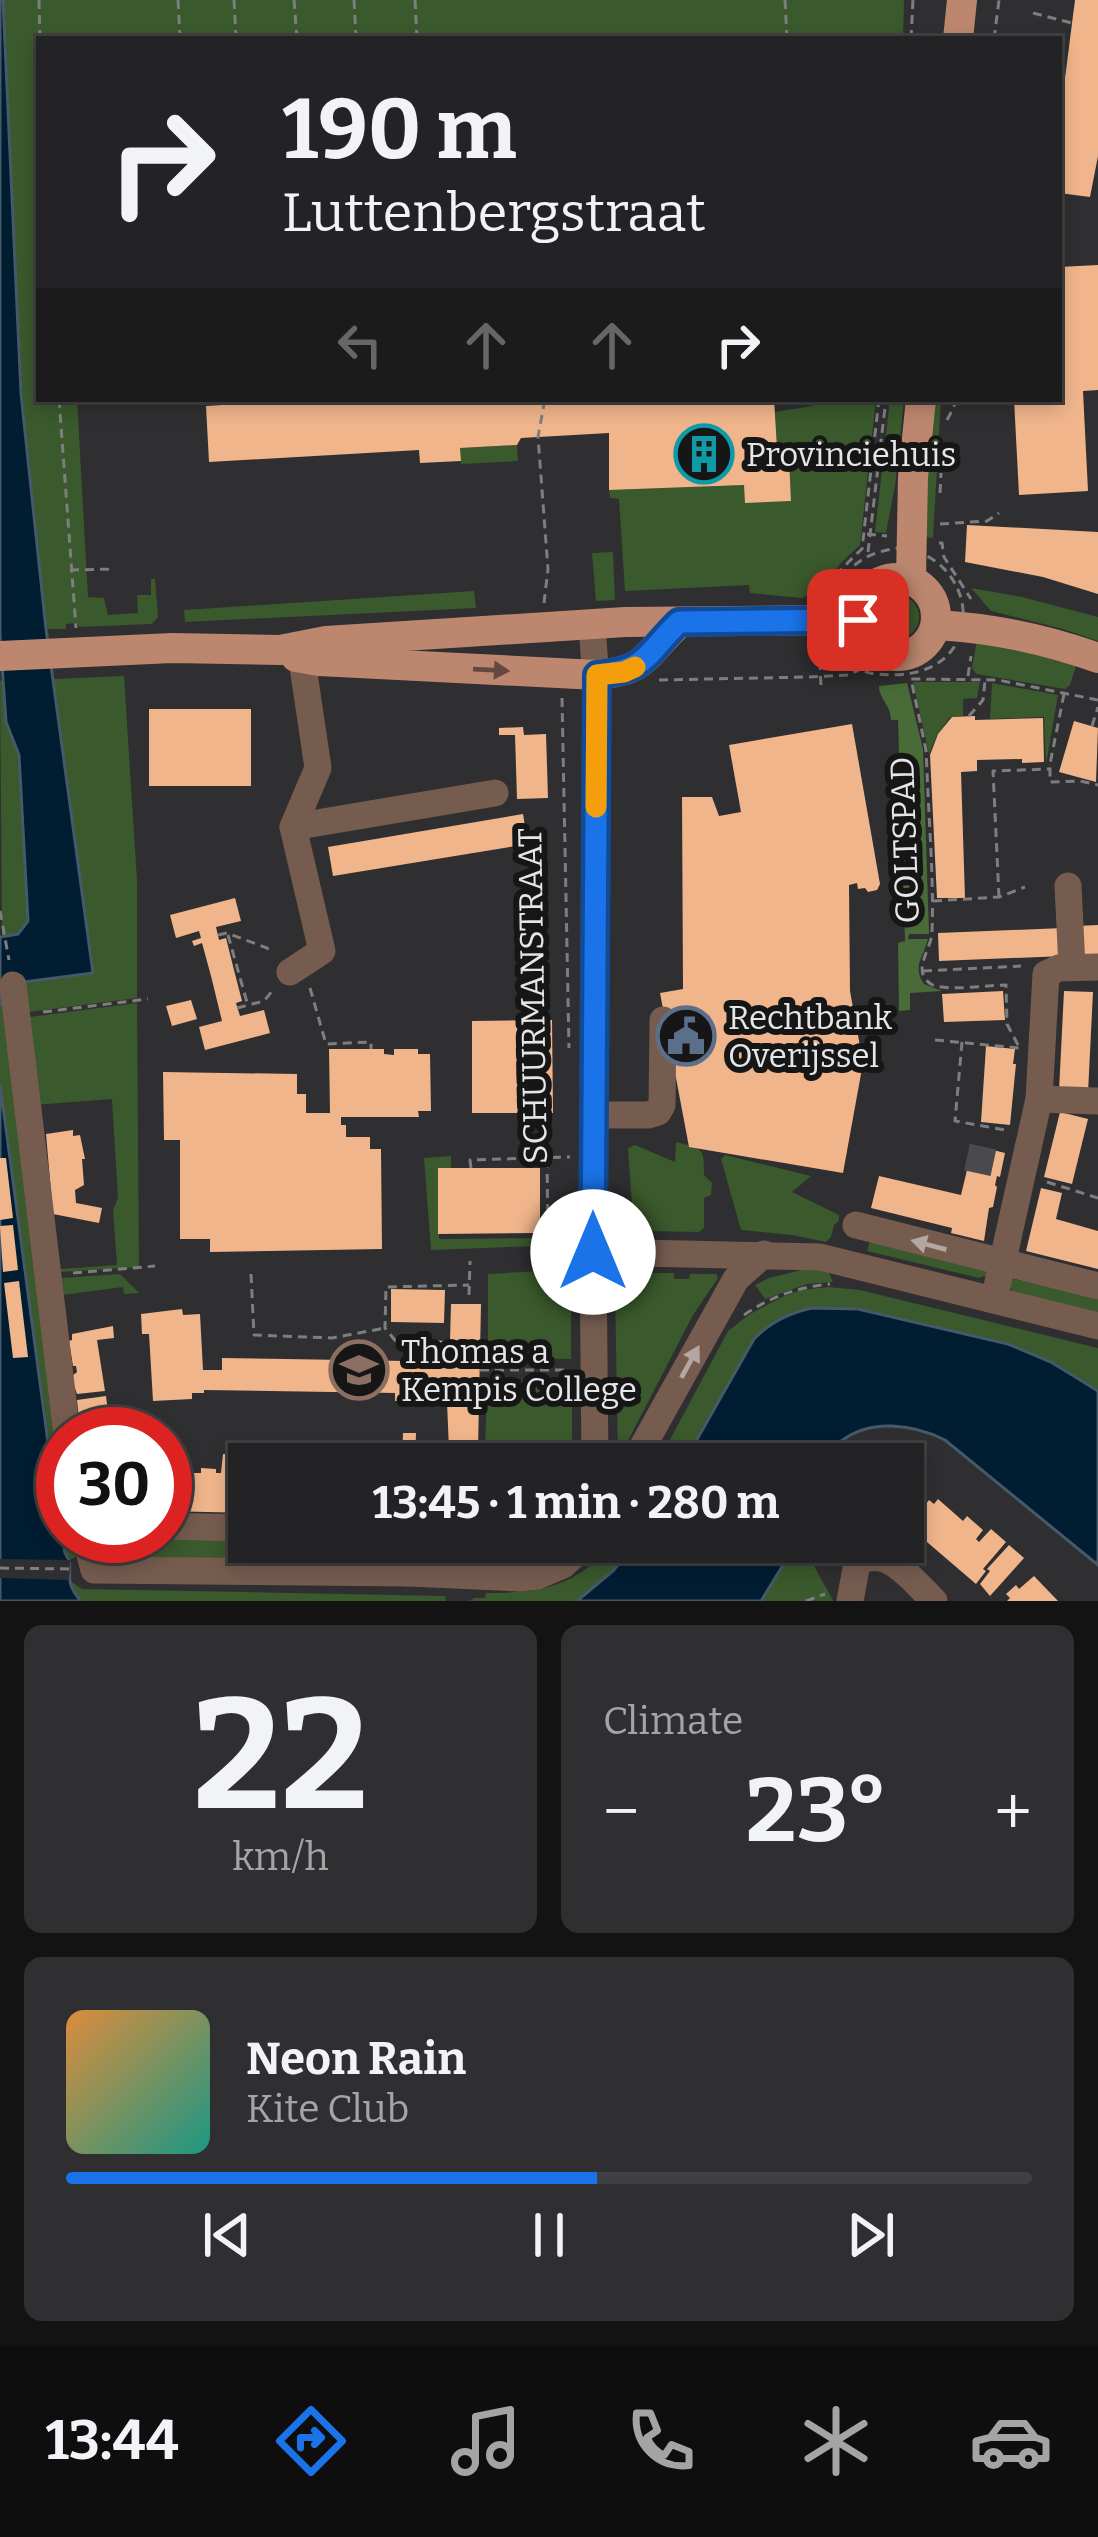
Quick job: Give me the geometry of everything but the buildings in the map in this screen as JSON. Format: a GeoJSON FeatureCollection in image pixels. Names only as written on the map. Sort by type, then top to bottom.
{"type":"FeatureCollection","features":[{"type":"Feature","properties":{"kind":"main road"},"geometry":{"type":"LineString","coordinates":[[940,36],[941,0]]}},
{"type":"Feature","properties":{"kind":"main road"},"geometry":{"type":"LineString","coordinates":[[958,36],[962,0]]}},
{"type":"Feature","properties":{"kind":"main road"},"geometry":{"type":"LineString","coordinates":[[910,402],[894,548],[921,585],[958,626],[1029,636],[1098,658]]}},
{"type":"Feature","properties":{"kind":"main road"},"geometry":{"type":"LineString","coordinates":[[291,655],[326,641],[546,616],[592,624],[832,614],[863,597],[878,582],[894,548],[913,477],[921,402]]}},
{"type":"Feature","properties":{"kind":"main road"},"geometry":{"type":"LineString","coordinates":[[832,614],[884,654],[895,656],[917,651],[958,626]]}},
{"type":"Feature","properties":{"kind":"main road"},"geometry":{"type":"LineString","coordinates":[[0,656],[172,648],[597,675],[624,672],[643,663],[679,622]]}},
{"type":"Feature","properties":{"kind":"street","name":"SCHUURMANSTRAAT"},"geometry":{"type":"LineString","coordinates":[[592,624],[597,675],[594,1115],[583,1246],[594,1443]]}},
{"type":"Feature","properties":{"kind":"street"},"geometry":{"type":"LineString","coordinates":[[291,655],[318,768],[293,827],[322,951],[297,967]]}},
{"type":"Feature","properties":{"kind":"street"},"geometry":{"type":"LineString","coordinates":[[293,827],[495,793]]}},
{"type":"Feature","properties":{"kind":"street"},"geometry":{"type":"LineString","coordinates":[[994,1300],[1016,1170],[1072,969],[1068,886]]}},
{"type":"Feature","properties":{"kind":"street"},"geometry":{"type":"LineString","coordinates":[[13,985],[64,1407]]}},
{"type":"Feature","properties":{"kind":"street"},"geometry":{"type":"LineString","coordinates":[[594,1115],[658,1112],[662,1105],[663,1020]]}},
{"type":"Feature","properties":{"kind":"street"},"geometry":{"type":"LineString","coordinates":[[1039,1099],[1098,1101]]}},
{"type":"Feature","properties":{"kind":"street"},"geometry":{"type":"LineString","coordinates":[[856,1225],[1098,1286]]}},
{"type":"Feature","properties":{"kind":"street"},"geometry":{"type":"LineString","coordinates":[[583,1246],[820,1257],[1098,1326]]}},
{"type":"Feature","properties":{"kind":"street"},"geometry":{"type":"LineString","coordinates":[[645,1443],[736,1279],[764,1254]]}},
{"type":"Feature","properties":{"kind":"street"},"geometry":{"type":"LineString","coordinates":[[192,1527],[228,1528]]}},
{"type":"Feature","properties":{"kind":"street"},"geometry":{"type":"LineString","coordinates":[[850,1601],[857,1563],[872,1556],[897,1565],[934,1601]]}},
{"type":"Feature","properties":{"kind":"street"},"geometry":{"type":"LineString","coordinates":[[82,1563],[81,1570],[408,1573],[503,1579],[537,1576],[565,1563]]}},
{"type":"Feature","properties":{"kind":"street"},"geometry":{"type":"LineString","coordinates":[[408,1563],[408,1573]]}},
{"type":"Feature","properties":{"kind":"path"},"geometry":{"type":"LineString","coordinates":[[39,0],[40,36]]}},
{"type":"Feature","properties":{"kind":"path"},"geometry":{"type":"LineString","coordinates":[[178,0],[180,36]]}},
{"type":"Feature","properties":{"kind":"path"},"geometry":{"type":"LineString","coordinates":[[234,0],[236,36]]}},
{"type":"Feature","properties":{"kind":"path"},"geometry":{"type":"LineString","coordinates":[[294,0],[297,36]]}},
{"type":"Feature","properties":{"kind":"path"},"geometry":{"type":"LineString","coordinates":[[354,0],[356,36]]}},
{"type":"Feature","properties":{"kind":"path"},"geometry":{"type":"LineString","coordinates":[[415,0],[417,36]]}},
{"type":"Feature","properties":{"kind":"path"},"geometry":{"type":"LineString","coordinates":[[785,0],[787,36]]}},
{"type":"Feature","properties":{"kind":"path"},"geometry":{"type":"LineString","coordinates":[[911,36],[913,0]]}},
{"type":"Feature","properties":{"kind":"path"},"geometry":{"type":"LineString","coordinates":[[994,36],[999,0]]}},
{"type":"Feature","properties":{"kind":"path"},"geometry":{"type":"LineString","coordinates":[[1033,14],[1072,23]]}},
{"type":"Feature","properties":{"kind":"path"},"geometry":{"type":"LineString","coordinates":[[59,402],[71,654]]}},
{"type":"Feature","properties":{"kind":"path"},"geometry":{"type":"LineString","coordinates":[[544,402],[538,437],[548,552],[546,616]]}},
{"type":"Feature","properties":{"kind":"path"},"geometry":{"type":"LineString","coordinates":[[882,402],[894,548]]}},
{"type":"Feature","properties":{"kind":"path"},"geometry":{"type":"LineString","coordinates":[[943,427],[955,402]]}},
{"type":"Feature","properties":{"kind":"path"},"geometry":{"type":"LineString","coordinates":[[832,614],[835,592],[847,572],[894,548],[987,521],[999,513]]}},
{"type":"Feature","properties":{"kind":"path"},"geometry":{"type":"LineString","coordinates":[[894,548],[937,560],[954,582],[964,611],[958,626],[955,650],[934,668],[880,675],[860,670],[839,649],[832,614],[833,581],[848,561],[862,549],[942,544],[944,556],[974,605],[958,626],[968,678]]}},
{"type":"Feature","properties":{"kind":"path"},"geometry":{"type":"LineString","coordinates":[[70,570],[115,569]]}},
{"type":"Feature","properties":{"kind":"path"},"geometry":{"type":"LineString","coordinates":[[657,681],[847,675],[860,670]]}},
{"type":"Feature","properties":{"kind":"path","name":"SCHUURMANSTRAAT"},"geometry":{"type":"LineString","coordinates":[[550,672],[551,685],[563,700],[569,1049]]}},
{"type":"Feature","properties":{"kind":"path"},"geometry":{"type":"LineString","coordinates":[[970,716],[983,700],[985,679]]}},
{"type":"Feature","properties":{"kind":"path","name":"GOLTSPAD"},"geometry":{"type":"LineString","coordinates":[[962,1042],[1021,1048],[1007,1024],[1006,985],[942,988],[925,979],[922,971],[932,934],[926,750],[911,680],[985,679],[1064,692],[1098,704]]}},
{"type":"Feature","properties":{"kind":"path"},"geometry":{"type":"LineString","coordinates":[[1064,692],[1050,782],[1098,785]]}},
{"type":"Feature","properties":{"kind":"path"},"geometry":{"type":"LineString","coordinates":[[1092,726],[1098,704]]}},
{"type":"Feature","properties":{"kind":"path"},"geometry":{"type":"LineString","coordinates":[[999,898],[993,771],[1050,769]]}},
{"type":"Feature","properties":{"kind":"path"},"geometry":{"type":"LineString","coordinates":[[1018,770],[1019,777]]}},
{"type":"Feature","properties":{"kind":"path"},"geometry":{"type":"LineString","coordinates":[[1068,781],[1070,789]]}},
{"type":"Feature","properties":{"kind":"path"},"geometry":{"type":"LineString","coordinates":[[931,902],[999,898],[1025,887]]}},
{"type":"Feature","properties":{"kind":"path"},"geometry":{"type":"LineString","coordinates":[[0,910],[6,936]]}},
{"type":"Feature","properties":{"kind":"path"},"geometry":{"type":"LineString","coordinates":[[227,933],[248,1006]]}},
{"type":"Feature","properties":{"kind":"path"},"geometry":{"type":"LineString","coordinates":[[218,934],[267,948],[297,967],[326,1044],[371,1042],[371,1049]]}},
{"type":"Feature","properties":{"kind":"path","name":"GOLTSPAD"},"geometry":{"type":"LineString","coordinates":[[922,971],[1043,965],[1072,969]]}},
{"type":"Feature","properties":{"kind":"path"},"geometry":{"type":"LineString","coordinates":[[237,1008],[264,1001],[297,967]]}},
{"type":"Feature","properties":{"kind":"path"},"geometry":{"type":"LineString","coordinates":[[17,1016],[148,999]]}},
{"type":"Feature","properties":{"kind":"path"},"geometry":{"type":"LineString","coordinates":[[935,1040],[962,1042],[955,1121],[1016,1131]]}},
{"type":"Feature","properties":{"kind":"path"},"geometry":{"type":"LineString","coordinates":[[547,1157],[548,1240],[583,1246]]}},
{"type":"Feature","properties":{"kind":"path"},"geometry":{"type":"LineString","coordinates":[[471,1168],[470,1160],[572,1157]]}},
{"type":"Feature","properties":{"kind":"path"},"geometry":{"type":"LineString","coordinates":[[1016,1170],[1098,1198]]}},
{"type":"Feature","properties":{"kind":"path"},"geometry":{"type":"LineString","coordinates":[[469,1295],[470,1261]]}},
{"type":"Feature","properties":{"kind":"path"},"geometry":{"type":"LineString","coordinates":[[47,1276],[155,1266]]}},
{"type":"Feature","properties":{"kind":"path"},"geometry":{"type":"LineString","coordinates":[[251,1274],[254,1334],[332,1338],[385,1328]]}},
{"type":"Feature","properties":{"kind":"path"},"geometry":{"type":"LineString","coordinates":[[740,1317],[800,1288],[839,1284]]}},
{"type":"Feature","properties":{"kind":"path"},"geometry":{"type":"LineString","coordinates":[[407,1350],[385,1328],[386,1287],[469,1285]]}},
{"type":"Feature","properties":{"kind":"path"},"geometry":{"type":"LineString","coordinates":[[480,1370],[575,1370]]}},
{"type":"Feature","properties":{"kind":"path"},"geometry":{"type":"LineString","coordinates":[[0,1568],[81,1570]]}},
{"type":"Feature","properties":{"kind":"green space"},"geometry":{"type":"Polygon","coordinates":[[[0,0],[904,0],[903,36],[36,36],[36,402],[77,402],[88,597],[104,598],[108,615],[138,613],[137,595],[151,595],[151,579],[155,579],[158,617],[152,624],[0,627],[0,0]]]}},
{"type":"Feature","properties":{"kind":"green space"},"geometry":{"type":"Polygon","coordinates":[[[876,402],[860,545],[831,577],[803,598],[750,593],[749,585],[625,591],[619,499],[610,498],[609,490],[744,485],[746,503],[791,501],[789,458],[799,458],[777,447],[775,412],[876,402]]]}},
{"type":"Feature","properties":{"kind":"green space"},"geometry":{"type":"Polygon","coordinates":[[[890,402],[904,402],[886,533],[875,532],[890,402]]]}},
{"type":"Feature","properties":{"kind":"green space"},"geometry":{"type":"Polygon","coordinates":[[[926,402],[941,402],[933,538],[919,536],[926,402]]]}},
{"type":"Feature","properties":{"kind":"green space"},"geometry":{"type":"Polygon","coordinates":[[[517,445],[518,461],[461,464],[460,448],[517,445]]]}},
{"type":"Feature","properties":{"kind":"green space"},"geometry":{"type":"Polygon","coordinates":[[[613,552],[615,600],[596,601],[592,553],[613,552]]]}},
{"type":"Feature","properties":{"kind":"green space"},"geometry":{"type":"Polygon","coordinates":[[[971,588],[1098,617],[1098,641],[991,611],[971,588]]]}},
{"type":"Feature","properties":{"kind":"green space"},"geometry":{"type":"Polygon","coordinates":[[[474,591],[476,608],[185,622],[184,610],[474,591]]]}},
{"type":"Feature","properties":{"kind":"green space"},"geometry":{"type":"Polygon","coordinates":[[[897,595],[913,601],[919,617],[913,633],[897,639],[881,633],[875,617],[881,601],[897,595]]]}},
{"type":"Feature","properties":{"kind":"green space"},"geometry":{"type":"Polygon","coordinates":[[[977,639],[1077,663],[1070,685],[1065,689],[976,674],[972,668],[977,639]]]}},
{"type":"Feature","properties":{"kind":"green space"},"geometry":{"type":"Polygon","coordinates":[[[124,676],[137,880],[137,998],[21,1013],[19,982],[92,972],[53,679],[124,676]]]}},
{"type":"Feature","properties":{"kind":"green space"},"geometry":{"type":"Polygon","coordinates":[[[4,680],[6,722],[19,754],[28,921],[19,934],[2,937],[0,681],[4,680]]]}},
{"type":"Feature","properties":{"kind":"green space"},"geometry":{"type":"Polygon","coordinates":[[[913,682],[980,682],[977,698],[963,699],[963,716],[950,717],[929,754],[913,682]]]}},
{"type":"Feature","properties":{"kind":"green space"},"geometry":{"type":"Polygon","coordinates":[[[907,683],[923,749],[929,932],[909,934],[908,939],[928,939],[919,972],[924,984],[942,991],[910,993],[910,1010],[899,1011],[898,943],[905,941],[898,720],[891,720],[879,686],[907,683]]]}},
{"type":"Feature","properties":{"kind":"green space"},"geometry":{"type":"Polygon","coordinates":[[[992,683],[1058,695],[1046,764],[1044,717],[990,719],[992,683]]]}},
{"type":"Feature","properties":{"kind":"green space"},"geometry":{"type":"Polygon","coordinates":[[[3,1003],[57,1407],[45,1407],[0,1084],[3,1003]]]}},
{"type":"Feature","properties":{"kind":"green space"},"geometry":{"type":"Polygon","coordinates":[[[137,1003],[139,1267],[60,1272],[117,1265],[112,1099],[34,1105],[22,1018],[137,1003]]]}},
{"type":"Feature","properties":{"kind":"green space"},"geometry":{"type":"Polygon","coordinates":[[[676,1142],[700,1151],[704,1175],[712,1183],[711,1195],[704,1198],[704,1228],[699,1232],[645,1231],[633,1219],[628,1148],[635,1145],[675,1162],[676,1142]]]}},
{"type":"Feature","properties":{"kind":"green space"},"geometry":{"type":"Polygon","coordinates":[[[725,1155],[811,1176],[792,1192],[839,1215],[831,1237],[826,1242],[741,1230],[721,1159],[725,1155]]]}},
{"type":"Feature","properties":{"kind":"green space"},"geometry":{"type":"Polygon","coordinates":[[[451,1156],[451,1168],[438,1169],[439,1239],[537,1238],[537,1246],[431,1250],[424,1158],[451,1156]]]}},
{"type":"Feature","properties":{"kind":"green space"},"geometry":{"type":"Polygon","coordinates":[[[872,1233],[981,1260],[990,1279],[867,1251],[872,1233]]]}},
{"type":"Feature","properties":{"kind":"green space"},"geometry":{"type":"Polygon","coordinates":[[[806,1269],[828,1271],[833,1282],[807,1284],[765,1299],[755,1285],[769,1278],[806,1269]]]}},
{"type":"Feature","properties":{"kind":"green space"},"geometry":{"type":"Polygon","coordinates":[[[556,1270],[571,1284],[571,1359],[488,1357],[488,1274],[556,1270]]]}},
{"type":"Feature","properties":{"kind":"green space"},"geometry":{"type":"Polygon","coordinates":[[[641,1273],[674,1273],[674,1279],[716,1274],[718,1278],[693,1315],[627,1443],[618,1443],[615,1289],[641,1273]]]}},
{"type":"Feature","properties":{"kind":"green space"},"geometry":{"type":"Polygon","coordinates":[[[120,1274],[139,1293],[124,1294],[123,1287],[63,1295],[61,1278],[120,1274]]]}},
{"type":"Feature","properties":{"kind":"green space"},"geometry":{"type":"Polygon","coordinates":[[[1009,1278],[1098,1297],[1098,1315],[1016,1294],[1009,1278]]]}},
{"type":"Feature","properties":{"kind":"green space"},"geometry":{"type":"Polygon","coordinates":[[[801,1290],[860,1290],[1098,1348],[1098,1391],[1051,1362],[1007,1344],[858,1309],[812,1308],[789,1314],[754,1339],[695,1443],[668,1443],[728,1331],[750,1314],[801,1290]]]}},
{"type":"Feature","properties":{"kind":"green space"},"geometry":{"type":"Polygon","coordinates":[[[572,1380],[572,1443],[485,1443],[487,1381],[572,1380]]]}},
{"type":"Feature","properties":{"kind":"green space"},"geometry":{"type":"Polygon","coordinates":[[[192,1535],[228,1535],[228,1563],[402,1565],[110,1564],[192,1563],[192,1535]]]}},
{"type":"Feature","properties":{"kind":"green space"},"geometry":{"type":"Polygon","coordinates":[[[593,1563],[620,1563],[576,1601],[467,1601],[485,1598],[486,1593],[541,1589],[593,1563]]]}},
{"type":"Feature","properties":{"kind":"green space"},"geometry":{"type":"Polygon","coordinates":[[[784,1563],[813,1563],[833,1601],[761,1601],[784,1563]]]}},
{"type":"Feature","properties":{"kind":"green space"},"geometry":{"type":"Polygon","coordinates":[[[69,1580],[82,1589],[445,1596],[446,1601],[81,1601],[69,1580]]]}},
{"type":"Feature","properties":{"kind":"water"},"geometry":{"type":"Polygon","coordinates":[[[0,0],[21,394],[46,629],[93,973],[8,984],[0,1005],[0,937],[18,934],[28,921],[19,755],[6,722],[0,636],[0,0]]]}},
{"type":"Feature","properties":{"kind":"water"},"geometry":{"type":"Polygon","coordinates":[[[0,1084],[43,1407],[36,1407],[36,1563],[69,1563],[70,1580],[81,1601],[0,1601],[0,1084]]]}},
{"type":"Feature","properties":{"kind":"water"},"geometry":{"type":"Polygon","coordinates":[[[812,1308],[858,1309],[1008,1344],[1051,1362],[1098,1391],[1098,1565],[945,1440],[919,1430],[865,1429],[838,1443],[695,1443],[754,1339],[795,1313],[812,1308]]]}},
{"type":"Feature","properties":{"kind":"water"},"geometry":{"type":"Polygon","coordinates":[[[620,1563],[784,1563],[761,1601],[577,1601],[620,1563]]]}},
{"type":"Feature","properties":{"kind":"pier"},"geometry":{"type":"Polygon","coordinates":[[[0,1559],[70,1563],[69,1580],[0,1578],[0,1559]]]}},
{"type":"Feature","properties":{"kind":"tunnel"},"geometry":{"type":"LineString","coordinates":[[967,1157],[1004,1165]]}},
{"type":"Feature","properties":{"kind":"slow traffic"},"geometry":{"type":"LineString","coordinates":[[596,807],[597,675],[635,667]]}},
{"type":"Feature","properties":{"kind":"place","name":"Provinciehuis"},"geometry":{"type":"Point","coordinates":[704,454]}},
{"type":"Feature","properties":{"kind":"place","name":"Rechtbank Overijssel"},"geometry":{"type":"Point","coordinates":[686,1036]}},
{"type":"Feature","properties":{"kind":"place","name":"Thomas a Kempis College"},"geometry":{"type":"Point","coordinates":[359,1370]}},
{"type":"Feature","properties":{"kind":"route"},"geometry":{"type":"LineString","coordinates":[[593,1252],[597,675],[624,672],[643,663],[679,622],[858,620]]}}]}
